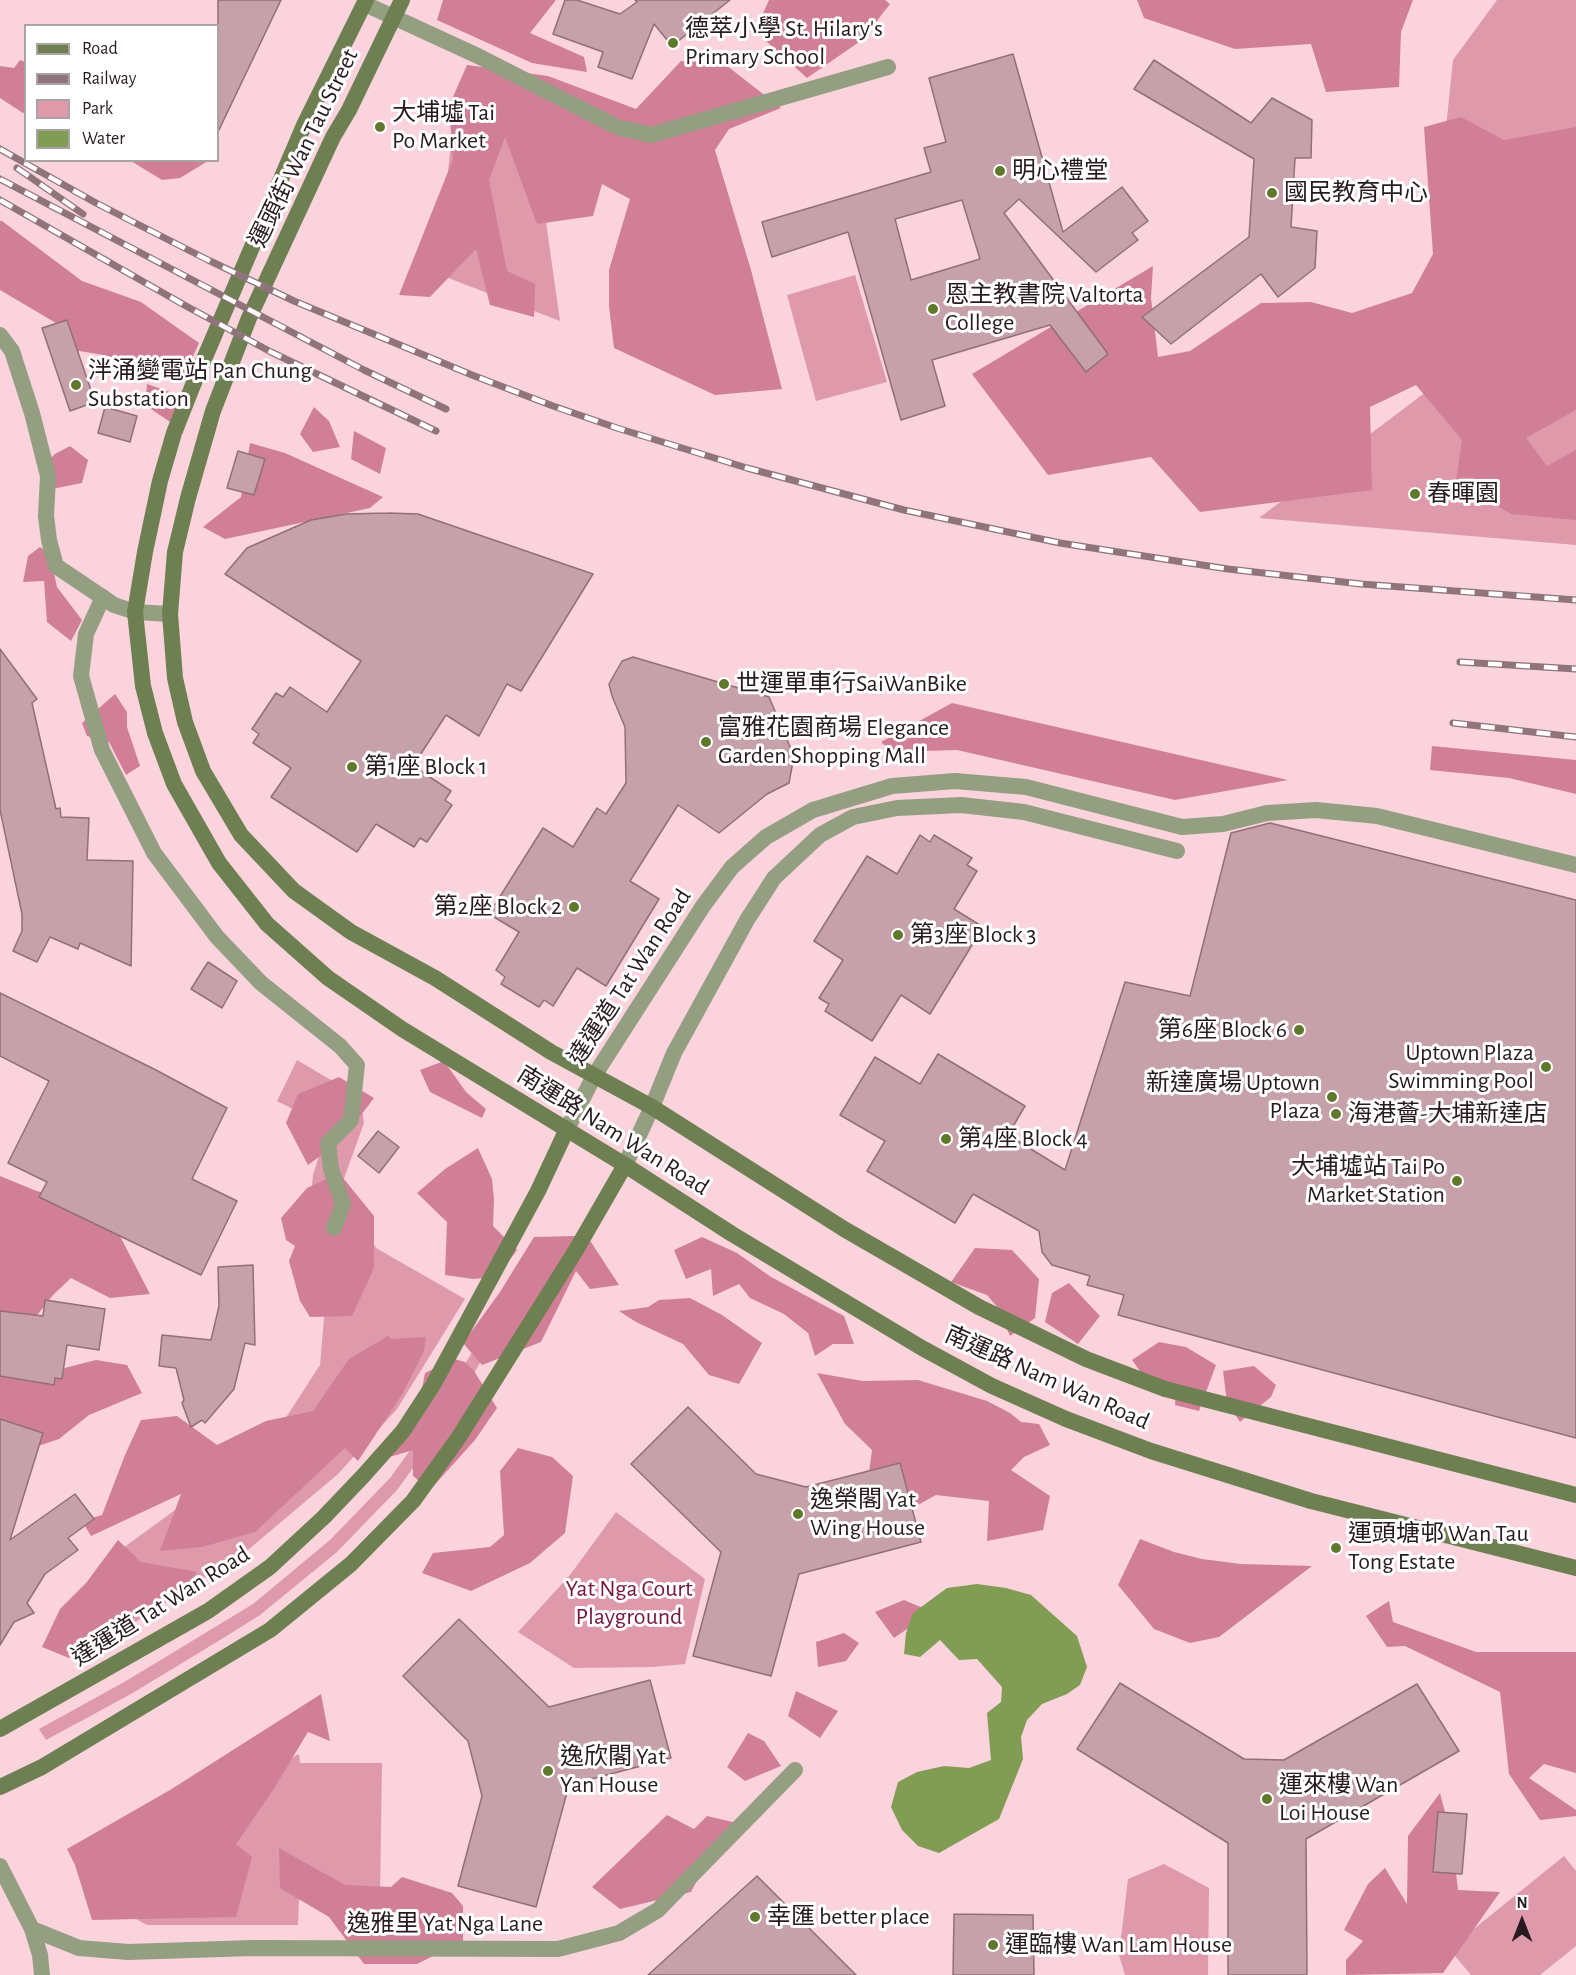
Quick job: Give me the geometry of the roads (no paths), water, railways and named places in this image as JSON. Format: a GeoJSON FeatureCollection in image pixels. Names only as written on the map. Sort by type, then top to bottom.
{"type":"FeatureCollection","features":[{"type":"Feature","properties":{"kind":"main road","name":"運頭街 Wan Tau Street"},"geometry":{"type":"LineString","coordinates":[[249,318],[333,137],[402,0]]}},
{"type":"Feature","properties":{"kind":"main road","name":"運頭街 Wan Tau Street"},"geometry":{"type":"LineString","coordinates":[[225,306],[305,123],[366,2]]}},
{"type":"Feature","properties":{"kind":"main road","name":"南運路 Nam Wan Road"},"geometry":{"type":"LineString","coordinates":[[225,306],[174,433],[160,481],[135,612],[143,686],[155,733],[174,784],[219,862],[267,924],[328,978],[392,1022],[625,1165],[732,1234],[922,1348],[992,1386],[1066,1419],[1150,1451],[1311,1500],[1576,1568]]}},
{"type":"Feature","properties":{"kind":"main road","name":"南運路 Nam Wan Road"},"geometry":{"type":"LineString","coordinates":[[249,318],[213,411],[188,498],[176,552],[170,614],[175,678],[185,723],[203,771],[241,835],[294,891],[351,932],[435,978],[551,1052],[652,1107],[873,1246],[979,1307],[1086,1359],[1165,1389],[1576,1495]]}},
{"type":"Feature","properties":{"kind":"main road","name":"達運道 Tat Wan Road"},"geometry":{"type":"LineString","coordinates":[[0,1729],[208,1611],[270,1567],[324,1517],[364,1475],[403,1431],[433,1385],[538,1191],[567,1129]]}},
{"type":"Feature","properties":{"kind":"main road"},"geometry":{"type":"LineString","coordinates":[[0,1787],[42,1767],[270,1630],[351,1564],[413,1500],[459,1437],[576,1250],[625,1165]]}},
{"type":"Feature","properties":{"kind":"street"},"geometry":{"type":"LineString","coordinates":[[366,2],[617,127],[651,135],[888,67]]}},
{"type":"Feature","properties":{"kind":"street"},"geometry":{"type":"LineString","coordinates":[[0,334],[12,351],[32,413],[48,476],[46,516],[48,540],[56,566],[114,606],[135,612],[170,614]]}},
{"type":"Feature","properties":{"kind":"street"},"geometry":{"type":"LineString","coordinates":[[103,597],[86,634],[81,676],[102,750],[153,853],[217,938],[261,983],[340,1046],[357,1065],[351,1120],[328,1143],[331,1168],[343,1204],[334,1228]]}},
{"type":"Feature","properties":{"kind":"street","name":"達運道 Tat Wan Road"},"geometry":{"type":"LineString","coordinates":[[567,1129],[594,1076],[703,906],[732,867],[766,837],[813,810],[892,786],[956,781],[1026,787],[1182,827],[1223,825],[1267,813],[1316,810],[1377,816],[1576,865]]}},
{"type":"Feature","properties":{"kind":"street"},"geometry":{"type":"LineString","coordinates":[[625,1165],[680,1043],[747,920],[774,878],[820,835],[853,817],[897,808],[961,806],[1024,812],[1177,851]]}},
{"type":"Feature","properties":{"kind":"street","name":"逸雅里 Yat Nga Lane"},"geometry":{"type":"LineString","coordinates":[[32,1929],[79,1948],[128,1952],[254,1948],[558,1949],[619,1933],[658,1910],[795,1770]]}},
{"type":"Feature","properties":{"kind":"street"},"geometry":{"type":"LineString","coordinates":[[0,1866],[32,1929],[40,1955],[42,1975]]}},
{"type":"Feature","properties":{"kind":"water"},"geometry":{"type":"Polygon","coordinates":[[[977,1584],[1006,1588],[1031,1595],[1077,1636],[1087,1667],[1080,1685],[1067,1694],[1042,1704],[1027,1720],[1021,1737],[1023,1759],[999,1819],[939,1853],[918,1846],[902,1830],[891,1807],[898,1782],[917,1772],[944,1766],[969,1768],[991,1760],[987,1713],[1001,1702],[1002,1687],[977,1659],[959,1660],[940,1640],[920,1657],[904,1654],[906,1633],[913,1613],[947,1588],[977,1584]]]}},
{"type":"Feature","properties":{"kind":"railway"},"geometry":{"type":"LineString","coordinates":[[0,149],[96,203],[294,301],[553,406],[747,468],[904,510],[1060,543],[1228,569],[1361,584],[1576,600]]}},
{"type":"Feature","properties":{"kind":"railway"},"geometry":{"type":"LineString","coordinates":[[17,168],[83,214]]}},
{"type":"Feature","properties":{"kind":"railway"},"geometry":{"type":"LineString","coordinates":[[0,179],[364,370],[446,409]]}},
{"type":"Feature","properties":{"kind":"railway"},"geometry":{"type":"LineString","coordinates":[[0,200],[271,352],[436,431]]}},
{"type":"Feature","properties":{"kind":"railway"},"geometry":{"type":"LineString","coordinates":[[1460,662],[1576,669]]}},
{"type":"Feature","properties":{"kind":"railway"},"geometry":{"type":"LineString","coordinates":[[1453,723],[1576,737]]}},
{"type":"Feature","properties":{"kind":"place","name":"德萃小學 St. Hilary's Primary School"},"geometry":{"type":"Point","coordinates":[673,43]}},
{"type":"Feature","properties":{"kind":"place","name":"大埔墟 Tai Po Market"},"geometry":{"type":"Point","coordinates":[380,127]}},
{"type":"Feature","properties":{"kind":"place","name":"明心禮堂"},"geometry":{"type":"Point","coordinates":[1000,171]}},
{"type":"Feature","properties":{"kind":"place","name":"國民教育中心"},"geometry":{"type":"Point","coordinates":[1272,193]}},
{"type":"Feature","properties":{"kind":"place","name":"恩主教書院 Valtorta College"},"geometry":{"type":"Point","coordinates":[933,309]}},
{"type":"Feature","properties":{"kind":"place","name":"泮涌變電站 Pan Chung Substation"},"geometry":{"type":"Point","coordinates":[76,385]}},
{"type":"Feature","properties":{"kind":"place","name":"春暉園"},"geometry":{"type":"Point","coordinates":[1415,494]}},
{"type":"Feature","properties":{"kind":"place","name":"世運單車行SaiWanBike"},"geometry":{"type":"Point","coordinates":[724,684]}},
{"type":"Feature","properties":{"kind":"place","name":"富雅花園商場 Elegance Garden Shopping Mall"},"geometry":{"type":"Point","coordinates":[706,742]}},
{"type":"Feature","properties":{"kind":"place","name":"第1座 Block 1"},"geometry":{"type":"Point","coordinates":[352,767]}},
{"type":"Feature","properties":{"kind":"place","name":"第2座 Block 2"},"geometry":{"type":"Point","coordinates":[574,907]}},
{"type":"Feature","properties":{"kind":"place","name":"第3座 Block 3"},"geometry":{"type":"Point","coordinates":[898,935]}},
{"type":"Feature","properties":{"kind":"place","name":"第6座 Block 6"},"geometry":{"type":"Point","coordinates":[1299,1030]}},
{"type":"Feature","properties":{"kind":"place","name":"Uptown Plaza Swimming Pool"},"geometry":{"type":"Point","coordinates":[1546,1067]}},
{"type":"Feature","properties":{"kind":"place","name":"新達廣場 Uptown Plaza"},"geometry":{"type":"Point","coordinates":[1332,1097]}},
{"type":"Feature","properties":{"kind":"place","name":"海港薈-大埔新達店"},"geometry":{"type":"Point","coordinates":[1336,1114]}},
{"type":"Feature","properties":{"kind":"place","name":"第4座 Block 4"},"geometry":{"type":"Point","coordinates":[946,1139]}},
{"type":"Feature","properties":{"kind":"place","name":"大埔墟站 Tai Po Market Station"},"geometry":{"type":"Point","coordinates":[1457,1181]}},
{"type":"Feature","properties":{"kind":"place","name":"逸榮閣 Yat Wing House"},"geometry":{"type":"Point","coordinates":[798,1514]}},
{"type":"Feature","properties":{"kind":"place","name":"運頭塘邨 Wan Tau Tong Estate"},"geometry":{"type":"Point","coordinates":[1336,1548]}},
{"type":"Feature","properties":{"kind":"place","name":"逸欣閣 Yat Yan House"},"geometry":{"type":"Point","coordinates":[548,1771]}},
{"type":"Feature","properties":{"kind":"place","name":"運來樓 Wan Loi House"},"geometry":{"type":"Point","coordinates":[1267,1799]}},
{"type":"Feature","properties":{"kind":"place","name":"幸匯 better place"},"geometry":{"type":"Point","coordinates":[755,1917]}},
{"type":"Feature","properties":{"kind":"place","name":"運臨樓 Wan Lam House"},"geometry":{"type":"Point","coordinates":[993,1945]}},
{"type":"Feature","properties":{"kind":"park label","name":"Yat Nga Court Playground"},"geometry":{"type":"Point","coordinates":[629,1603]}}]}
